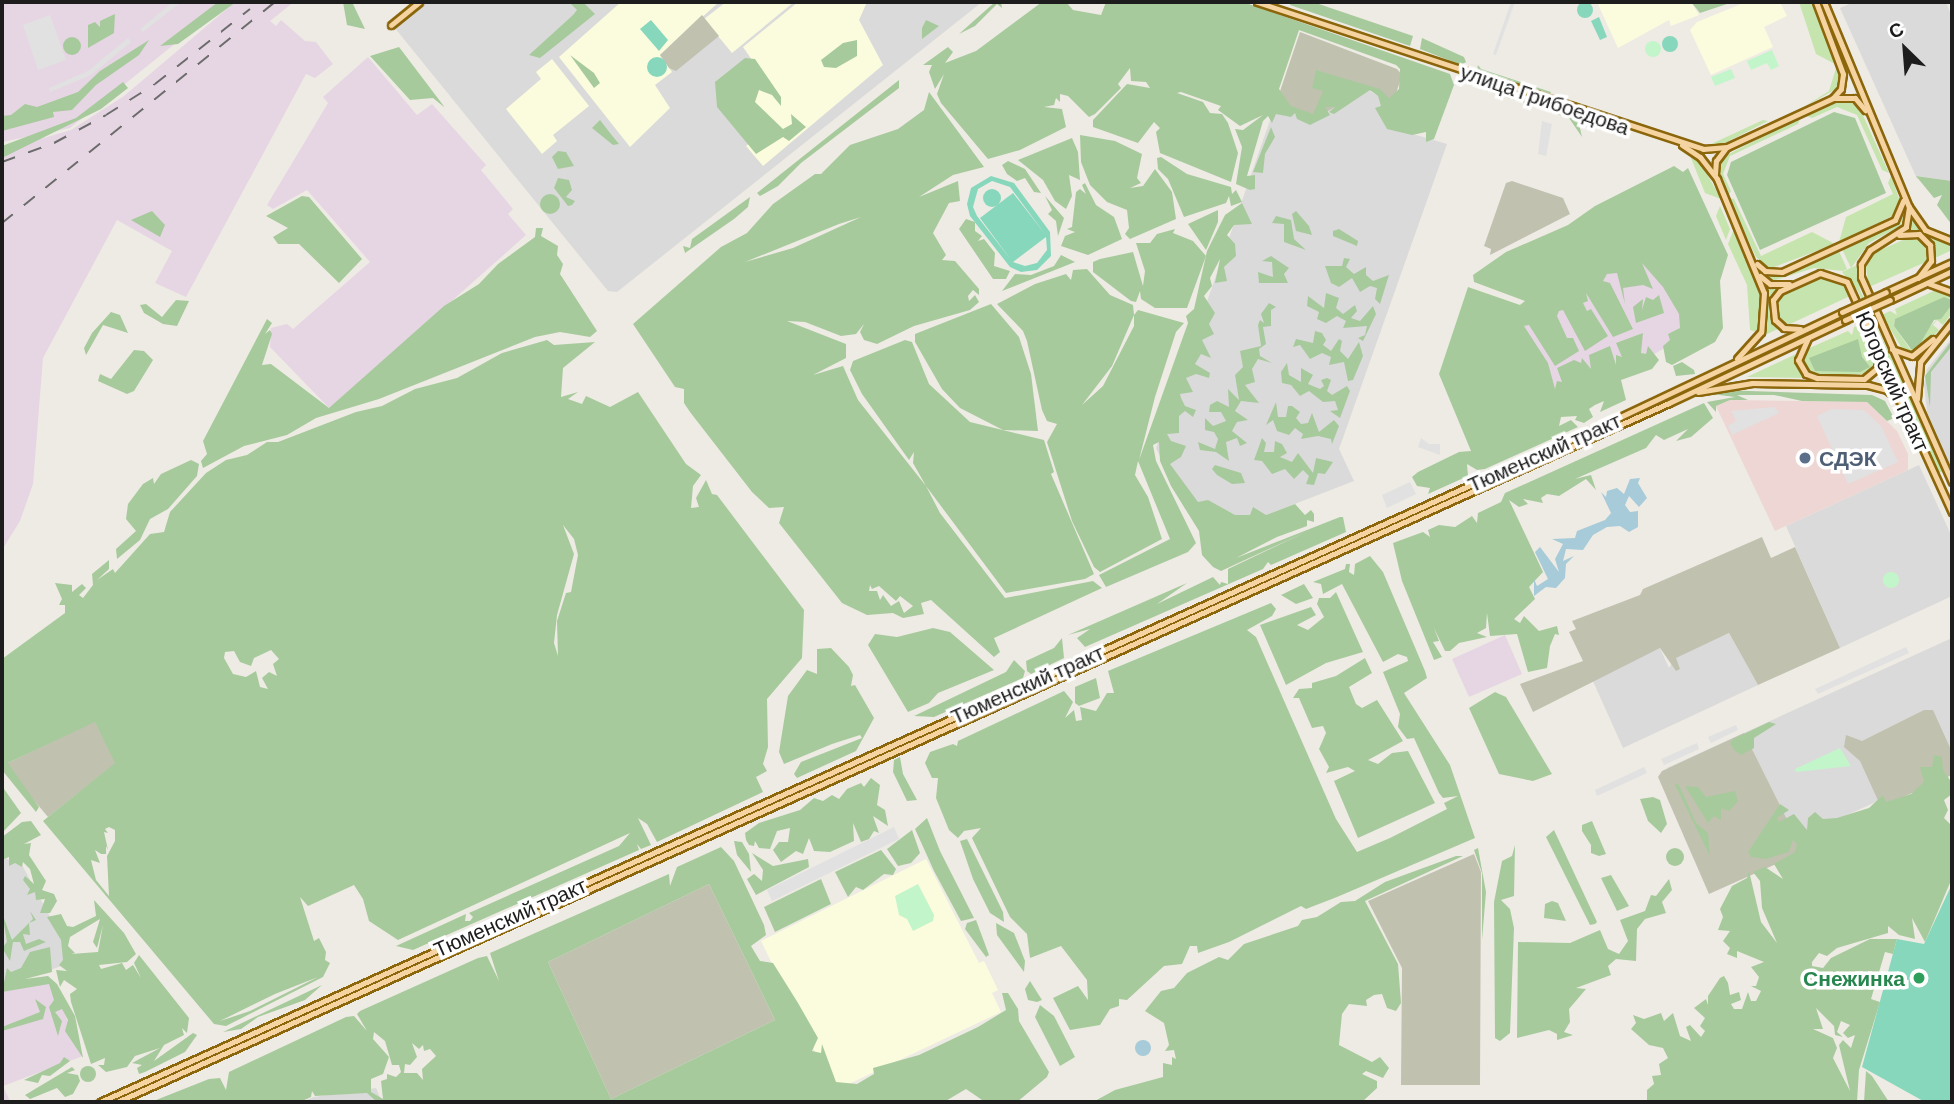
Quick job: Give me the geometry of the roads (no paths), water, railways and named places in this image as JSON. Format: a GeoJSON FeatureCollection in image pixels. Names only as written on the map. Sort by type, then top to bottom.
{"type":"FeatureCollection","features":[{"type":"Feature","properties":{"kind":"main road"},"geometry":{"type":"LineString","coordinates":[[391,25],[419,2]]}},
{"type":"Feature","properties":{"kind":"main road","name":"улица Грибоедова"},"geometry":{"type":"LineString","coordinates":[[1257,2],[1679,144]]}},
{"type":"Feature","properties":{"kind":"main road"},"geometry":{"type":"LineString","coordinates":[[1816,2],[1843,74],[1841,89],[1833,98]]}},
{"type":"Feature","properties":{"kind":"main road"},"geometry":{"type":"LineString","coordinates":[[1824,2],[1865,110],[1909,207],[1925,230],[1952,241]]}},
{"type":"Feature","properties":{"kind":"main road"},"geometry":{"type":"LineString","coordinates":[[1679,144],[1709,150],[1727,146],[1833,98],[1851,97],[1865,110]]}},
{"type":"Feature","properties":{"kind":"main road"},"geometry":{"type":"LineString","coordinates":[[1679,144],[1700,157],[1717,179],[1753,258],[1765,303],[1762,332],[1752,347],[1723,368]]}},
{"type":"Feature","properties":{"kind":"main road"},"geometry":{"type":"LineString","coordinates":[[1717,179],[1716,160],[1727,146]]}},
{"type":"Feature","properties":{"kind":"main road"},"geometry":{"type":"LineString","coordinates":[[1753,258],[1765,271],[1782,272],[1895,220],[1903,211],[1902,193]]}},
{"type":"Feature","properties":{"kind":"main road"},"geometry":{"type":"LineString","coordinates":[[1886,240],[1906,227],[1909,207]]}},
{"type":"Feature","properties":{"kind":"main road"},"geometry":{"type":"LineString","coordinates":[[1886,240],[1914,232],[1926,240],[1931,261],[1918,278]]}},
{"type":"Feature","properties":{"kind":"main road","name":"Югорский тракт"},"geometry":{"type":"LineString","coordinates":[[1886,240],[1864,257],[1862,283],[1952,482]]}},
{"type":"Feature","properties":{"kind":"main road","name":"Тюменский тракт"},"geometry":{"type":"LineString","coordinates":[[100,1102],[1952,262]]}},
{"type":"Feature","properties":{"kind":"main road"},"geometry":{"type":"LineString","coordinates":[[1757,270],[1770,284],[1792,283]]}},
{"type":"Feature","properties":{"kind":"main road","name":"Тюменский тракт"},"geometry":{"type":"LineString","coordinates":[[117,1102],[1669,404],[1813,334],[1952,271]]}},
{"type":"Feature","properties":{"kind":"main road","name":"Югорский тракт"},"geometry":{"type":"LineString","coordinates":[[1792,283],[1827,274],[1851,287],[1952,512]]}},
{"type":"Feature","properties":{"kind":"main road"},"geometry":{"type":"LineString","coordinates":[[1792,283],[1775,296],[1775,320],[1789,329],[1810,327]]}},
{"type":"Feature","properties":{"kind":"main road"},"geometry":{"type":"LineString","coordinates":[[1923,285],[1938,284],[1952,292]]}},
{"type":"Feature","properties":{"kind":"main road"},"geometry":{"type":"LineString","coordinates":[[1890,347],[1903,355],[1917,355],[1952,317]]}},
{"type":"Feature","properties":{"kind":"main road"},"geometry":{"type":"LineString","coordinates":[[1921,412],[1917,372],[1952,322]]}},
{"type":"Feature","properties":{"kind":"main road"},"geometry":{"type":"LineString","coordinates":[[1813,334],[1801,346],[1798,360],[1806,374],[1817,378],[1864,379],[1877,368],[1880,348]]}},
{"type":"Feature","properties":{"kind":"main road"},"geometry":{"type":"LineString","coordinates":[[1669,404],[1711,389],[1752,383],[1876,386],[1905,407]]}},
{"type":"Feature","properties":{"kind":"water"},"geometry":{"type":"Polygon","coordinates":[[[1640,478],[1638,483],[1647,498],[1639,507],[1629,496],[1625,505],[1630,512],[1638,511],[1638,527],[1629,532],[1620,526],[1607,527],[1593,535],[1583,550],[1566,549],[1563,561],[1574,556],[1566,564],[1565,578],[1556,588],[1546,587],[1534,596],[1534,579],[1537,586],[1548,579],[1535,552],[1540,547],[1559,572],[1555,559],[1563,544],[1552,539],[1575,538],[1577,531],[1605,520],[1611,513],[1601,492],[1606,497],[1607,491],[1617,488],[1624,494],[1630,479],[1640,478]]]}},
{"type":"Feature","properties":{"kind":"water"},"geometry":{"type":"Polygon","coordinates":[[[1143,1040],[1151,1048],[1143,1056],[1135,1048],[1143,1040]]]}},
{"type":"Feature","properties":{"kind":"railway"},"geometry":{"type":"LineString","coordinates":[[2,223],[275,2]]}},
{"type":"Feature","properties":{"kind":"railway"},"geometry":{"type":"LineString","coordinates":[[2,162],[54,143],[106,115],[155,84],[250,9]]}},
{"type":"Feature","properties":{"kind":"place","name":"СДЭК"},"geometry":{"type":"Point","coordinates":[1805,458]}},
{"type":"Feature","properties":{"kind":"place","name":"Снежинка"},"geometry":{"type":"Point","coordinates":[1919,978]}}]}
